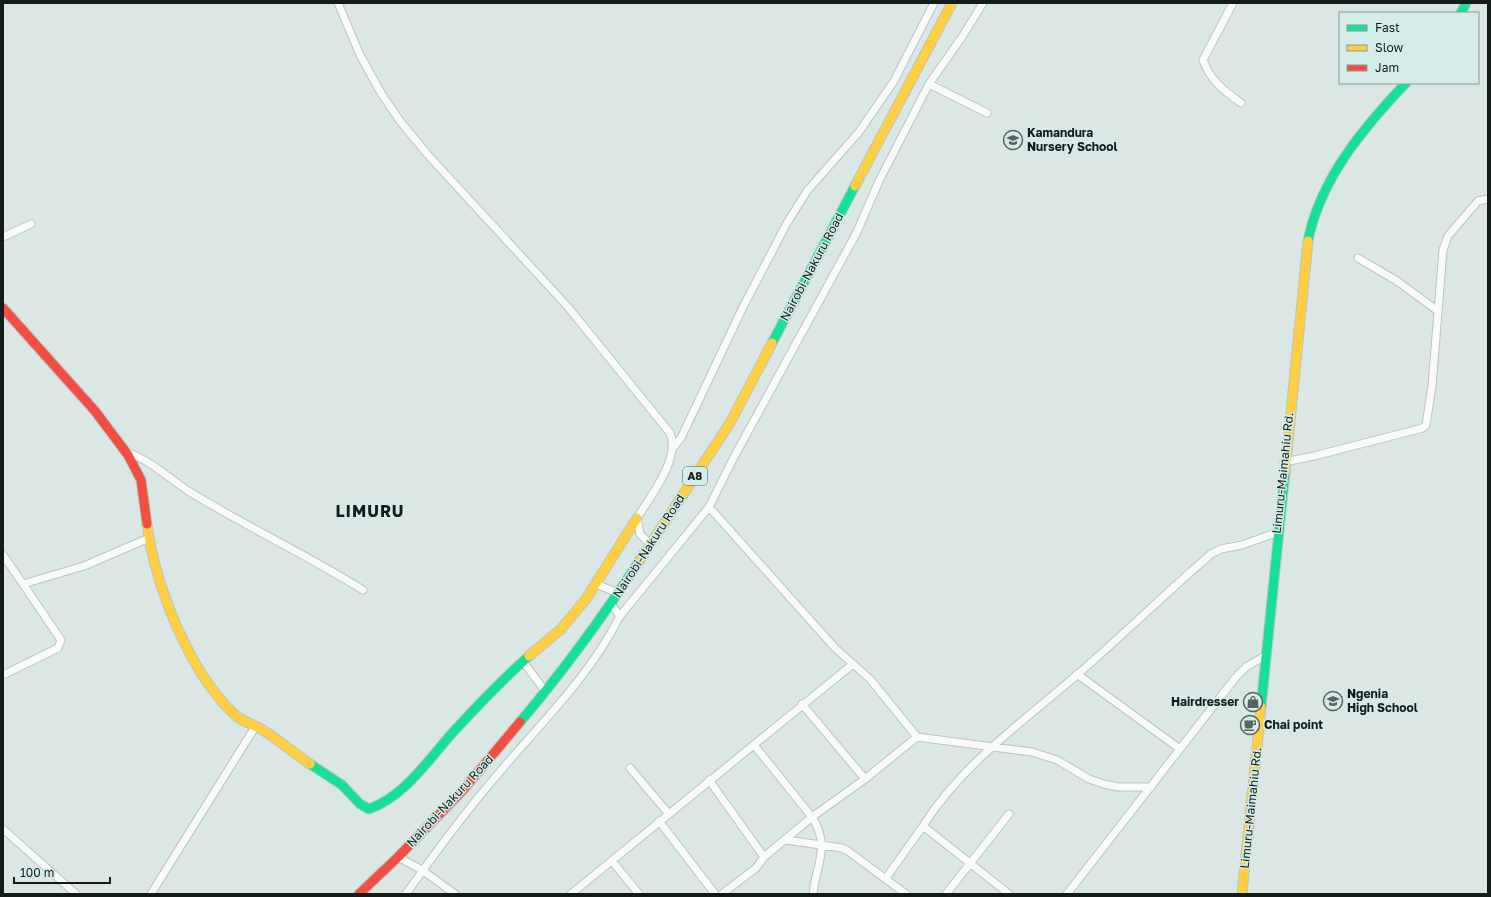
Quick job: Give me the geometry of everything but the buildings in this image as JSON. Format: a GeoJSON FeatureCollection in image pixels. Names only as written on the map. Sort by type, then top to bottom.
{"type":"FeatureCollection","features":[{"type":"Feature","properties":{"kind":"main road","name":"Nairobi-Nakuru Road"},"geometry":{"type":"LineString","coordinates":[[359,894],[398,857],[463,790],[546,692],[611,604],[730,423],[952,3]]}},
{"type":"Feature","properties":{"kind":"main road"},"geometry":{"type":"LineString","coordinates":[[1462,12],[1466,3]]}},
{"type":"Feature","properties":{"kind":"main road","name":"Limuru-Maimahiu Rd."},"geometry":{"type":"LineString","coordinates":[[1242,894],[1304,262],[1312,223],[1326,188],[1348,149],[1375,115],[1405,84]]}},
{"type":"Feature","properties":{"kind":"main road"},"geometry":{"type":"LineString","coordinates":[[3,308],[106,424],[126,452],[141,480],[148,538],[155,569],[184,640],[205,680],[229,710],[240,719],[256,727],[342,785],[364,808],[374,808],[385,803],[401,788],[480,703],[546,643],[574,614],[596,584],[637,518]]}},
{"type":"Feature","properties":{"kind":"street"},"geometry":{"type":"LineString","coordinates":[[338,3],[360,56],[381,93],[400,121],[428,155],[568,307],[649,405],[670,433],[673,440],[664,475],[637,518],[640,534],[650,544]]}},
{"type":"Feature","properties":{"kind":"street"},"geometry":{"type":"LineString","coordinates":[[671,451],[681,438],[743,307],[787,223],[807,191],[859,132],[894,81],[934,3]]}},
{"type":"Feature","properties":{"kind":"street"},"geometry":{"type":"LineString","coordinates":[[406,894],[422,870],[498,774],[585,672],[606,642],[620,616],[709,507],[743,440],[857,232],[880,180],[929,84],[962,38],[983,3]]}},
{"type":"Feature","properties":{"kind":"street"},"geometry":{"type":"LineString","coordinates":[[1233,3],[1203,60],[1207,72],[1225,92],[1241,103]]}},
{"type":"Feature","properties":{"kind":"street"},"geometry":{"type":"LineString","coordinates":[[894,81],[907,88]]}},
{"type":"Feature","properties":{"kind":"street"},"geometry":{"type":"LineString","coordinates":[[929,84],[987,113]]}},
{"type":"Feature","properties":{"kind":"street"},"geometry":{"type":"LineString","coordinates":[[1284,462],[1314,456],[1423,428],[1426,425],[1441,269],[1446,240],[1478,201],[1488,199]]}},
{"type":"Feature","properties":{"kind":"street"},"geometry":{"type":"LineString","coordinates":[[3,237],[31,224]]}},
{"type":"Feature","properties":{"kind":"street"},"geometry":{"type":"LineString","coordinates":[[1358,258],[1397,281],[1438,311]]}},
{"type":"Feature","properties":{"kind":"street"},"geometry":{"type":"LineString","coordinates":[[126,452],[141,457],[191,492],[307,556],[363,590]]}},
{"type":"Feature","properties":{"kind":"street"},"geometry":{"type":"LineString","coordinates":[[709,507],[831,643],[877,686],[917,737],[1032,752],[1048,756],[1088,779],[1104,784],[1118,787],[1151,787]]}},
{"type":"Feature","properties":{"kind":"street"},"geometry":{"type":"LineString","coordinates":[[886,878],[950,788],[992,747],[1077,674],[1211,554],[1221,549],[1242,545],[1278,532]]}},
{"type":"Feature","properties":{"kind":"street"},"geometry":{"type":"LineString","coordinates":[[23,584],[84,566],[148,538]]}},
{"type":"Feature","properties":{"kind":"street"},"geometry":{"type":"LineString","coordinates":[[3,555],[61,640],[58,648],[5,674]]}},
{"type":"Feature","properties":{"kind":"street"},"geometry":{"type":"LineString","coordinates":[[596,584],[618,593]]}},
{"type":"Feature","properties":{"kind":"street"},"geometry":{"type":"LineString","coordinates":[[611,604],[620,616]]}},
{"type":"Feature","properties":{"kind":"street"},"geometry":{"type":"LineString","coordinates":[[1067,894],[1236,677],[1246,668],[1265,656]]}},
{"type":"Feature","properties":{"kind":"street"},"geometry":{"type":"LineString","coordinates":[[524,663],[546,692]]}},
{"type":"Feature","properties":{"kind":"street"},"geometry":{"type":"LineString","coordinates":[[572,894],[658,821],[853,664]]}},
{"type":"Feature","properties":{"kind":"street"},"geometry":{"type":"LineString","coordinates":[[1077,674],[1180,748]]}},
{"type":"Feature","properties":{"kind":"street"},"geometry":{"type":"LineString","coordinates":[[802,704],[865,779]]}},
{"type":"Feature","properties":{"kind":"street"},"geometry":{"type":"LineString","coordinates":[[151,894],[256,727]]}},
{"type":"Feature","properties":{"kind":"street"},"geometry":{"type":"LineString","coordinates":[[722,894],[756,868],[764,857],[812,817],[865,779],[917,737]]}},
{"type":"Feature","properties":{"kind":"street"},"geometry":{"type":"LineString","coordinates":[[754,745],[812,817],[820,830],[821,858],[813,894]]}},
{"type":"Feature","properties":{"kind":"street"},"geometry":{"type":"LineString","coordinates":[[630,768],[668,813]]}},
{"type":"Feature","properties":{"kind":"street"},"geometry":{"type":"LineString","coordinates":[[709,780],[764,857]]}},
{"type":"Feature","properties":{"kind":"street"},"geometry":{"type":"LineString","coordinates":[[946,894],[1009,814]]}},
{"type":"Feature","properties":{"kind":"street"},"geometry":{"type":"LineString","coordinates":[[658,821],[715,894]]}},
{"type":"Feature","properties":{"kind":"street"},"geometry":{"type":"LineString","coordinates":[[923,826],[1009,894]]}},
{"type":"Feature","properties":{"kind":"street"},"geometry":{"type":"LineString","coordinates":[[3,829],[76,894]]}},
{"type":"Feature","properties":{"kind":"street"},"geometry":{"type":"LineString","coordinates":[[786,840],[848,851],[906,894]]}},
{"type":"Feature","properties":{"kind":"street"},"geometry":{"type":"LineString","coordinates":[[398,857],[422,870],[455,894]]}},
{"type":"Feature","properties":{"kind":"street"},"geometry":{"type":"LineString","coordinates":[[612,861],[639,894]]}},
{"type":"Feature","properties":{"kind":"traffic: fast"},"geometry":{"type":"LineString","coordinates":[[1462,12],[1466,3]]}},
{"type":"Feature","properties":{"kind":"traffic: fast"},"geometry":{"type":"LineString","coordinates":[[1308,241],[1322,196],[1333,175],[1360,136],[1405,84]]}},
{"type":"Feature","properties":{"kind":"traffic: fast"},"geometry":{"type":"LineString","coordinates":[[772,343],[855,186]]}},
{"type":"Feature","properties":{"kind":"traffic: fast"},"geometry":{"type":"LineString","coordinates":[[1261,707],[1285,472]]}},
{"type":"Feature","properties":{"kind":"traffic: fast"},"geometry":{"type":"LineString","coordinates":[[520,722],[583,643],[640,560]]}},
{"type":"Feature","properties":{"kind":"traffic: fast"},"geometry":{"type":"LineString","coordinates":[[310,764],[342,785],[360,804],[369,809],[382,803],[395,795],[417,775],[473,710],[529,656]]}},
{"type":"Feature","properties":{"kind":"traffic: slow"},"geometry":{"type":"LineString","coordinates":[[855,186],[952,3]]}},
{"type":"Feature","properties":{"kind":"traffic: slow"},"geometry":{"type":"LineString","coordinates":[[1285,472],[1308,241]]}},
{"type":"Feature","properties":{"kind":"traffic: slow"},"geometry":{"type":"LineString","coordinates":[[640,560],[730,423],[772,343]]}},
{"type":"Feature","properties":{"kind":"traffic: slow"},"geometry":{"type":"LineString","coordinates":[[529,656],[561,629],[586,599],[637,518]]}},
{"type":"Feature","properties":{"kind":"traffic: slow"},"geometry":{"type":"LineString","coordinates":[[147,524],[151,548],[166,599],[188,651],[202,674],[217,696],[234,714],[244,721],[263,730],[310,764]]}},
{"type":"Feature","properties":{"kind":"traffic: slow"},"geometry":{"type":"LineString","coordinates":[[1242,894],[1261,707]]}},
{"type":"Feature","properties":{"kind":"traffic: jam"},"geometry":{"type":"LineString","coordinates":[[3,308],[95,411],[128,455],[141,480],[147,524]]}},
{"type":"Feature","properties":{"kind":"traffic: jam"},"geometry":{"type":"LineString","coordinates":[[359,894],[398,857],[463,790],[520,722]]}},
{"type":"Feature","properties":{"kind":"place","name":"Kamandura Nursery School"},"geometry":{"type":"Point","coordinates":[1013,140]}},
{"type":"Feature","properties":{"kind":"place","name":"Ngenia High School"},"geometry":{"type":"Point","coordinates":[1333,701]}},
{"type":"Feature","properties":{"kind":"place","name":"Hairdresser"},"geometry":{"type":"Point","coordinates":[1253,702]}},
{"type":"Feature","properties":{"kind":"place","name":"Chai point"},"geometry":{"type":"Point","coordinates":[1250,725]}},
{"type":"Feature","properties":{"kind":"district","name":"LIMURU"},"geometry":{"type":"Point","coordinates":[370,511]}}]}
